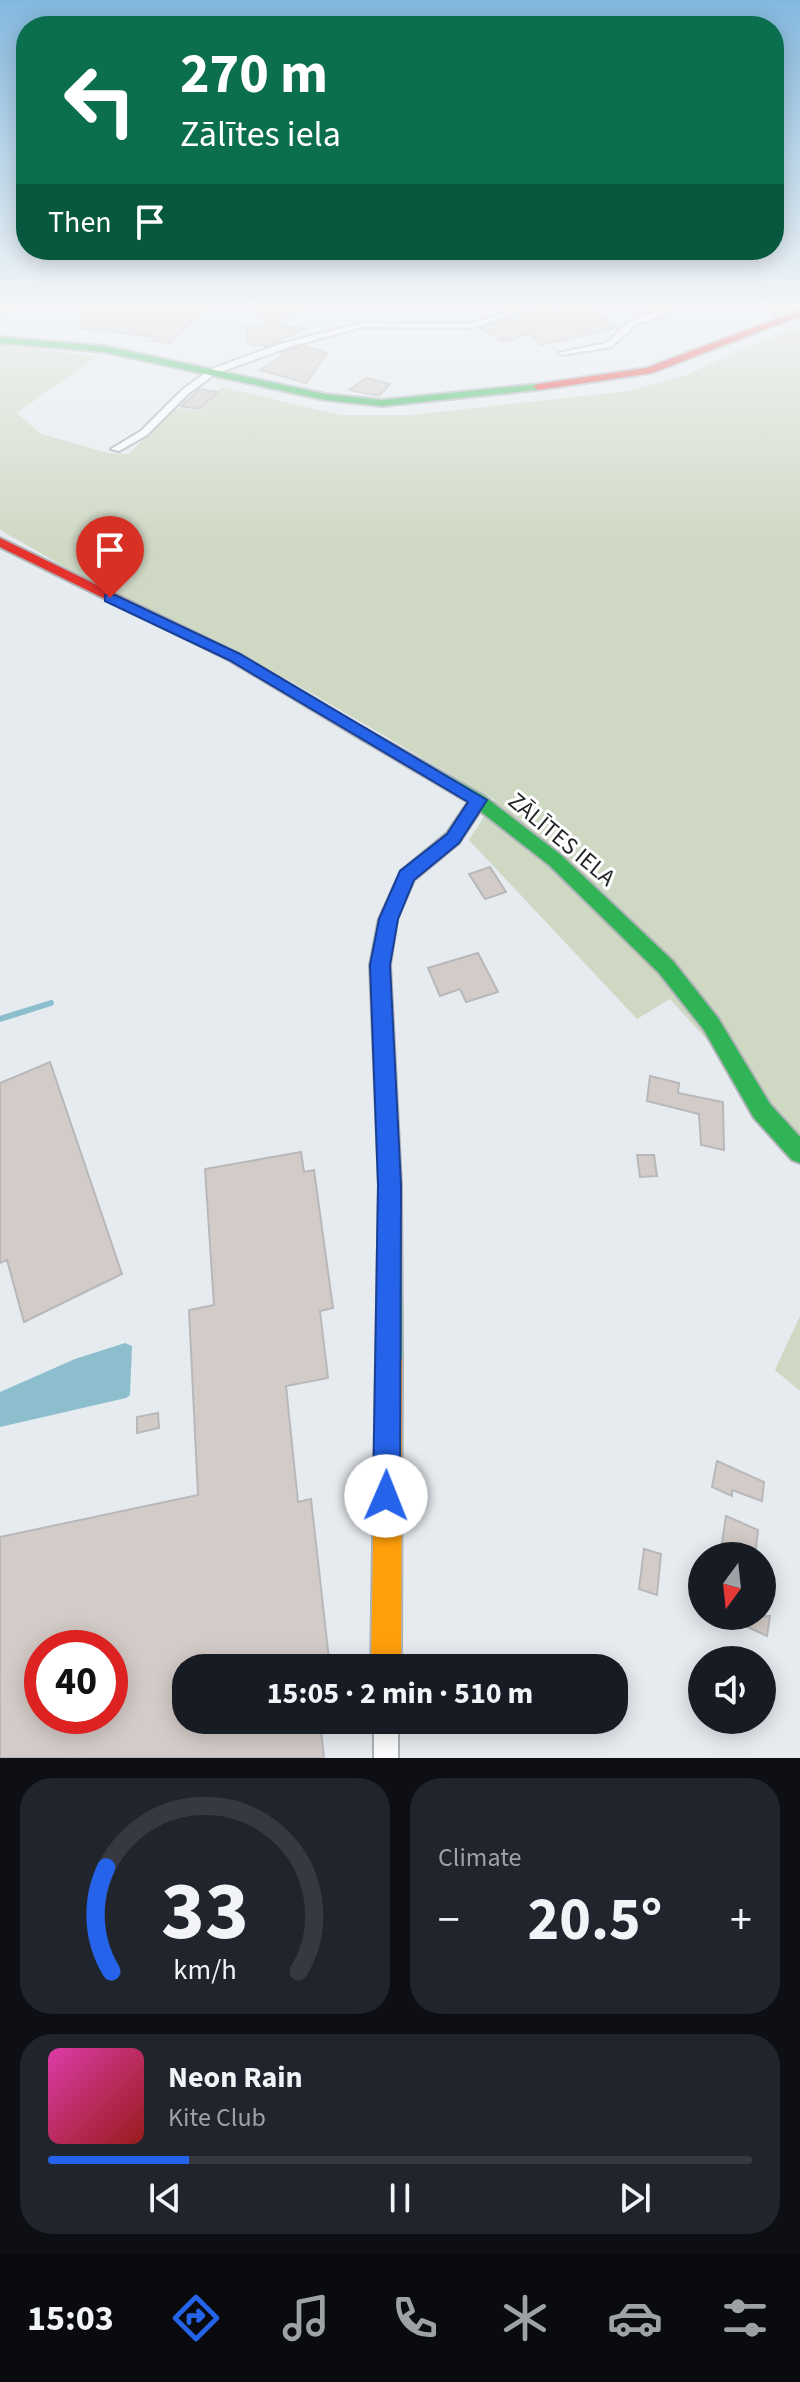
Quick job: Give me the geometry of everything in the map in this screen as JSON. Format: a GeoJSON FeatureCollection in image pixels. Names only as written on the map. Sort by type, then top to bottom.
{"type":"FeatureCollection","features":[{"type":"Feature","properties":{"kind":"street"},"geometry":{"type":"LineString","coordinates":[[116,449],[144,433],[190,388]]}},
{"type":"Feature","properties":{"kind":"street"},"geometry":{"type":"LineString","coordinates":[[291,388],[355,401],[417,401],[517,388]]}},
{"type":"Feature","properties":{"kind":"street","name":"ZĀLĪTES IELA"},"geometry":{"type":"LineString","coordinates":[[0,542],[234,657],[478,800],[555,860],[666,967],[711,1024],[762,1111],[800,1153]]}},
{"type":"Feature","properties":{"kind":"street"},"geometry":{"type":"LineString","coordinates":[[386,1654],[390,1185],[380,965],[388,919],[407,876],[453,838],[478,800]]}},
{"type":"Feature","properties":{"kind":"street"},"geometry":{"type":"LineString","coordinates":[[386,1734],[386,1758]]}},
{"type":"Feature","properties":{"kind":"green space"},"geometry":{"type":"Polygon","coordinates":[[[0,388],[52,388],[17,413],[41,434],[108,453],[128,454],[177,408],[200,411],[221,388],[340,415],[411,415],[640,388],[800,388],[800,1152],[751,1088],[670,999],[637,1019],[469,840],[495,800],[288,680],[128,603],[0,530],[0,388]]]}},
{"type":"Feature","properties":{"kind":"green space"},"geometry":{"type":"Polygon","coordinates":[[[800,1316],[800,1391],[775,1370],[800,1316]]]}},
{"type":"Feature","properties":{"kind":"water"},"geometry":{"type":"Polygon","coordinates":[[[125,1343],[132,1346],[130,1395],[126,1398],[0,1427],[0,1392],[75,1359],[125,1343]]]}},
{"type":"Feature","properties":{"kind":"building"},"geometry":{"type":"Polygon","coordinates":[[[352,388],[386,388],[379,396],[349,390],[352,388]]]}},
{"type":"Feature","properties":{"kind":"building"},"geometry":{"type":"Polygon","coordinates":[[[200,389],[218,392],[199,409],[181,406],[200,389]]]}},
{"type":"Feature","properties":{"kind":"building"},"geometry":{"type":"Polygon","coordinates":[[[490,867],[506,892],[485,899],[469,874],[490,867]]]}},
{"type":"Feature","properties":{"kind":"building"},"geometry":{"type":"Polygon","coordinates":[[[478,953],[498,992],[466,1002],[460,989],[440,996],[428,968],[478,953]]]}},
{"type":"Feature","properties":{"kind":"building"},"geometry":{"type":"Polygon","coordinates":[[[50,1062],[122,1274],[24,1322],[7,1260],[0,1263],[0,1083],[50,1062]]]}},
{"type":"Feature","properties":{"kind":"building"},"geometry":{"type":"Polygon","coordinates":[[[650,1076],[679,1083],[678,1093],[723,1102],[724,1150],[701,1145],[699,1114],[647,1101],[650,1076]]]}},
{"type":"Feature","properties":{"kind":"building"},"geometry":{"type":"Polygon","coordinates":[[[301,1152],[304,1172],[314,1170],[333,1308],[320,1311],[328,1378],[286,1386],[298,1502],[311,1499],[328,1654],[172,1654],[172,1734],[321,1734],[324,1758],[0,1758],[0,1537],[198,1495],[189,1310],[214,1305],[205,1169],[301,1152]]]}},
{"type":"Feature","properties":{"kind":"building"},"geometry":{"type":"Polygon","coordinates":[[[637,1155],[654,1155],[657,1176],[640,1177],[637,1155]]]}},
{"type":"Feature","properties":{"kind":"building"},"geometry":{"type":"Polygon","coordinates":[[[158,1413],[159,1428],[137,1433],[137,1417],[158,1413]]]}},
{"type":"Feature","properties":{"kind":"building"},"geometry":{"type":"Polygon","coordinates":[[[717,1461],[764,1482],[762,1501],[732,1490],[732,1496],[712,1487],[717,1461]]]}},
{"type":"Feature","properties":{"kind":"building"},"geometry":{"type":"Polygon","coordinates":[[[726,1516],[758,1530],[757,1542],[722,1542],[726,1516]]]}},
{"type":"Feature","properties":{"kind":"building"},"geometry":{"type":"Polygon","coordinates":[[[644,1549],[661,1554],[657,1595],[639,1589],[644,1549]]]}},
{"type":"Feature","properties":{"kind":"building"},"geometry":{"type":"Polygon","coordinates":[[[754,1630],[768,1630],[767,1636],[754,1630]]]}},
{"type":"Feature","properties":{"kind":"waterway"},"geometry":{"type":"LineString","coordinates":[[0,1019],[51,1003]]}},
{"type":"Feature","properties":{"kind":"traffic: fast"},"geometry":{"type":"LineString","coordinates":[[284,388],[325,397],[382,403],[528,388]]}},
{"type":"Feature","properties":{"kind":"traffic: fast"},"geometry":{"type":"LineString","coordinates":[[362,732],[478,800],[555,860],[666,967],[711,1024],[762,1111],[800,1153]]}},
{"type":"Feature","properties":{"kind":"traffic: fast"},"geometry":{"type":"LineString","coordinates":[[389,1360],[390,1185],[380,965],[388,919],[407,876],[453,838],[478,800]]}},
{"type":"Feature","properties":{"kind":"traffic: slow"},"geometry":{"type":"LineString","coordinates":[[386,1654],[389,1360]]}},
{"type":"Feature","properties":{"kind":"traffic: jam"},"geometry":{"type":"LineString","coordinates":[[0,542],[234,657],[362,732]]}},
{"type":"Feature","properties":{"kind":"route"},"geometry":{"type":"LineString","coordinates":[[110,598],[234,657],[478,800],[453,838],[407,876],[388,919],[380,965],[390,1185],[386,1496]]}}]}
